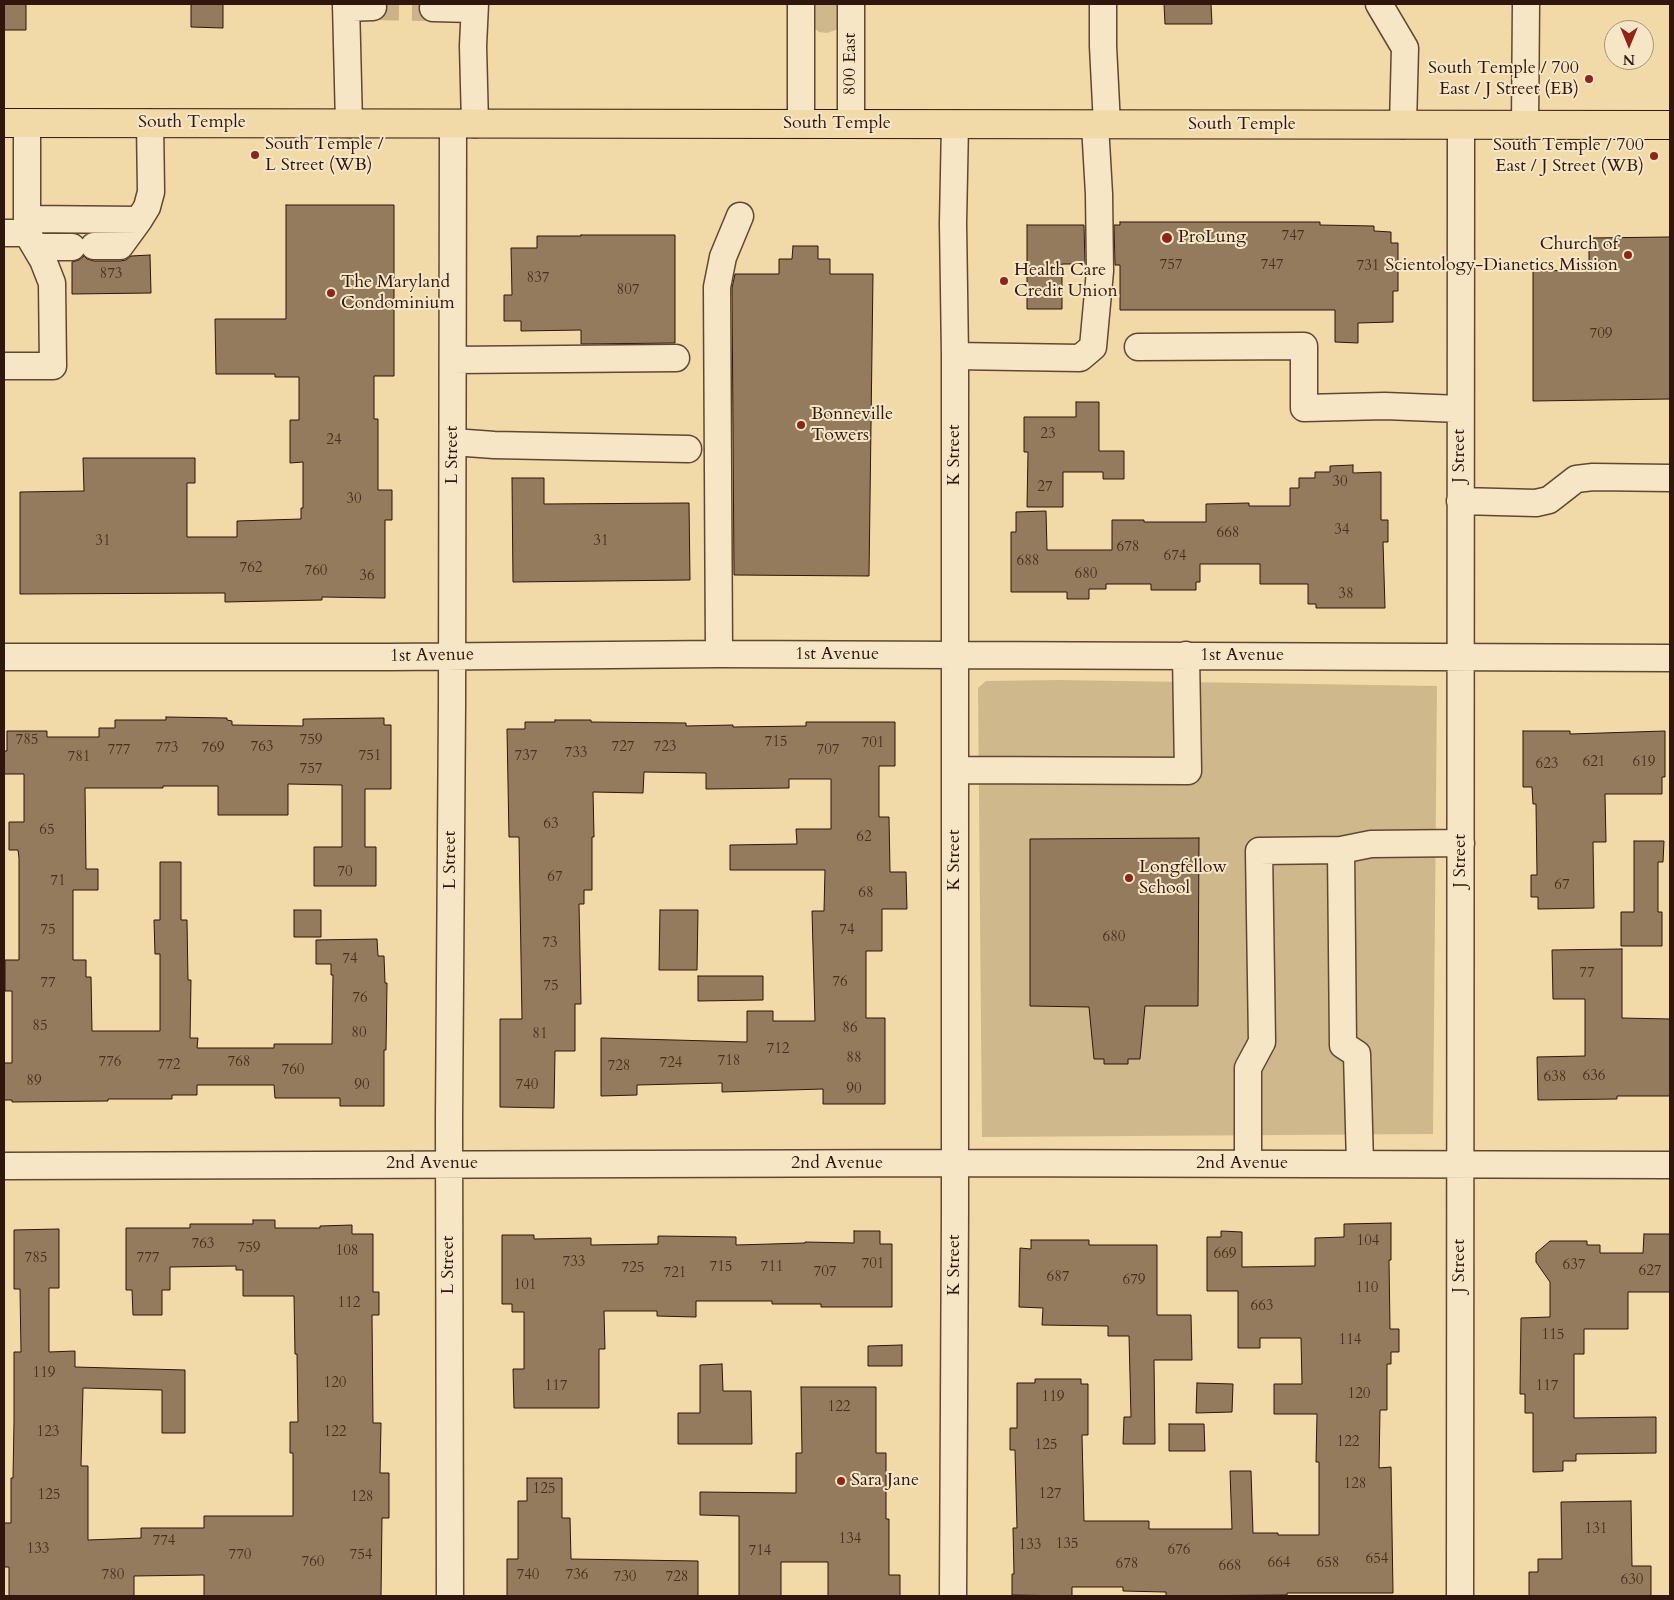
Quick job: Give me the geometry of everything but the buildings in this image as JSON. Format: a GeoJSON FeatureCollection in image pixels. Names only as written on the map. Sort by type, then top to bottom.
{"type":"FeatureCollection","features":[{"type":"Feature","properties":{"kind":"main road","name":"South Temple"},"geometry":{"type":"LineString","coordinates":[[16,123],[1670,125]]}},
{"type":"Feature","properties":{"kind":"street"},"geometry":{"type":"LineString","coordinates":[[800,4],[801,124]]}},
{"type":"Feature","properties":{"kind":"street","name":"800 East"},"geometry":{"type":"LineString","coordinates":[[851,4],[851,124]]}},
{"type":"Feature","properties":{"kind":"street"},"geometry":{"type":"LineString","coordinates":[[955,356],[1080,358],[1094,347],[1100,270],[1099,194],[1103,4]]}},
{"type":"Feature","properties":{"kind":"street"},"geometry":{"type":"LineString","coordinates":[[1379,4],[1405,48],[1403,125]]}},
{"type":"Feature","properties":{"kind":"street"},"geometry":{"type":"LineString","coordinates":[[1525,125],[1526,4]]}},
{"type":"Feature","properties":{"kind":"street"},"geometry":{"type":"LineString","coordinates":[[349,124],[346,6],[373,7]]}},
{"type":"Feature","properties":{"kind":"street"},"geometry":{"type":"LineString","coordinates":[[433,8],[474,6]]}},
{"type":"Feature","properties":{"kind":"street","name":"L Street"},"geometry":{"type":"LineString","coordinates":[[450,1596],[449,1164],[453,360],[464,124],[473,46],[474,6]]}},
{"type":"Feature","properties":{"kind":"street"},"geometry":{"type":"LineString","coordinates":[[4,366],[53,366],[52,283],[43,260],[24,233],[16,123]]}},
{"type":"Feature","properties":{"kind":"street"},"geometry":{"type":"LineString","coordinates":[[24,233],[83,247],[120,246],[147,207],[151,192],[150,123]]}},
{"type":"Feature","properties":{"kind":"street","name":"K Street"},"geometry":{"type":"LineString","coordinates":[[953,1596],[955,356],[953,223],[955,124]]}},
{"type":"Feature","properties":{"kind":"street","name":"J Street"},"geometry":{"type":"LineString","coordinates":[[1460,1596],[1461,125]]}},
{"type":"Feature","properties":{"kind":"street"},"geometry":{"type":"LineString","coordinates":[[720,654],[717,287],[723,257],[740,216]]}},
{"type":"Feature","properties":{"kind":"street"},"geometry":{"type":"LineString","coordinates":[[24,233],[139,220]]}},
{"type":"Feature","properties":{"kind":"street"},"geometry":{"type":"LineString","coordinates":[[1138,347],[1304,346],[1304,408],[1385,406],[1460,409]]}},
{"type":"Feature","properties":{"kind":"street"},"geometry":{"type":"LineString","coordinates":[[453,360],[676,358]]}},
{"type":"Feature","properties":{"kind":"street"},"geometry":{"type":"LineString","coordinates":[[453,442],[494,445],[688,449]]}},
{"type":"Feature","properties":{"kind":"street"},"geometry":{"type":"LineString","coordinates":[[1460,501],[1536,503],[1548,500],[1576,479],[1593,477],[1670,478]]}},
{"type":"Feature","properties":{"kind":"street","name":"1st Avenue"},"geometry":{"type":"LineString","coordinates":[[4,656],[720,654],[1670,658]]}},
{"type":"Feature","properties":{"kind":"street"},"geometry":{"type":"LineString","coordinates":[[955,770],[1188,771],[1186,655]]}},
{"type":"Feature","properties":{"kind":"street"},"geometry":{"type":"LineString","coordinates":[[1248,1164],[1248,1068],[1262,1042],[1259,851],[1341,850],[1371,844],[1461,843]]}},
{"type":"Feature","properties":{"kind":"street"},"geometry":{"type":"LineString","coordinates":[[1341,850],[1343,1046],[1357,1054],[1360,1164]]}},
{"type":"Feature","properties":{"kind":"street","name":"2nd Avenue"},"geometry":{"type":"LineString","coordinates":[[4,1166],[955,1163],[1670,1165]]}},
{"type":"Feature","properties":{"kind":"shaded area"},"geometry":{"type":"Polygon","coordinates":[[[810,4],[841,4],[840,25],[836,30],[827,33],[819,32],[813,27],[810,4]]]}},
{"type":"Feature","properties":{"kind":"shaded area"},"geometry":{"type":"Polygon","coordinates":[[[1059,680],[1437,686],[1433,1134],[982,1137],[978,688],[986,681],[1059,680]]]}},
{"type":"Feature","properties":{"kind":"tunnel"},"geometry":{"type":"LineString","coordinates":[[373,7],[433,8]]}},
{"type":"Feature","properties":{"kind":"place","name":"South Temple / 700 East / J Street (EB)"},"geometry":{"type":"Point","coordinates":[1589,79]}},
{"type":"Feature","properties":{"kind":"place","name":"South Temple / L Street (WB)"},"geometry":{"type":"Point","coordinates":[255,155]}},
{"type":"Feature","properties":{"kind":"place","name":"South Temple / 700 East / J Street (WB)"},"geometry":{"type":"Point","coordinates":[1654,156]}},
{"type":"Feature","properties":{"kind":"place","name":"ProLung"},"geometry":{"type":"Point","coordinates":[1167,238]}},
{"type":"Feature","properties":{"kind":"place","name":"Church of Scientology-Dianetics Mission"},"geometry":{"type":"Point","coordinates":[1628,255]}},
{"type":"Feature","properties":{"kind":"place","name":"Health Care Credit Union"},"geometry":{"type":"Point","coordinates":[1004,281]}},
{"type":"Feature","properties":{"kind":"place","name":"The Maryland Condominium"},"geometry":{"type":"Point","coordinates":[331,293]}},
{"type":"Feature","properties":{"kind":"place","name":"Bonneville Towers"},"geometry":{"type":"Point","coordinates":[801,425]}},
{"type":"Feature","properties":{"kind":"place","name":"Longfellow School"},"geometry":{"type":"Point","coordinates":[1129,878]}},
{"type":"Feature","properties":{"kind":"place","name":"Sara Jane"},"geometry":{"type":"Point","coordinates":[841,1481]}}]}
